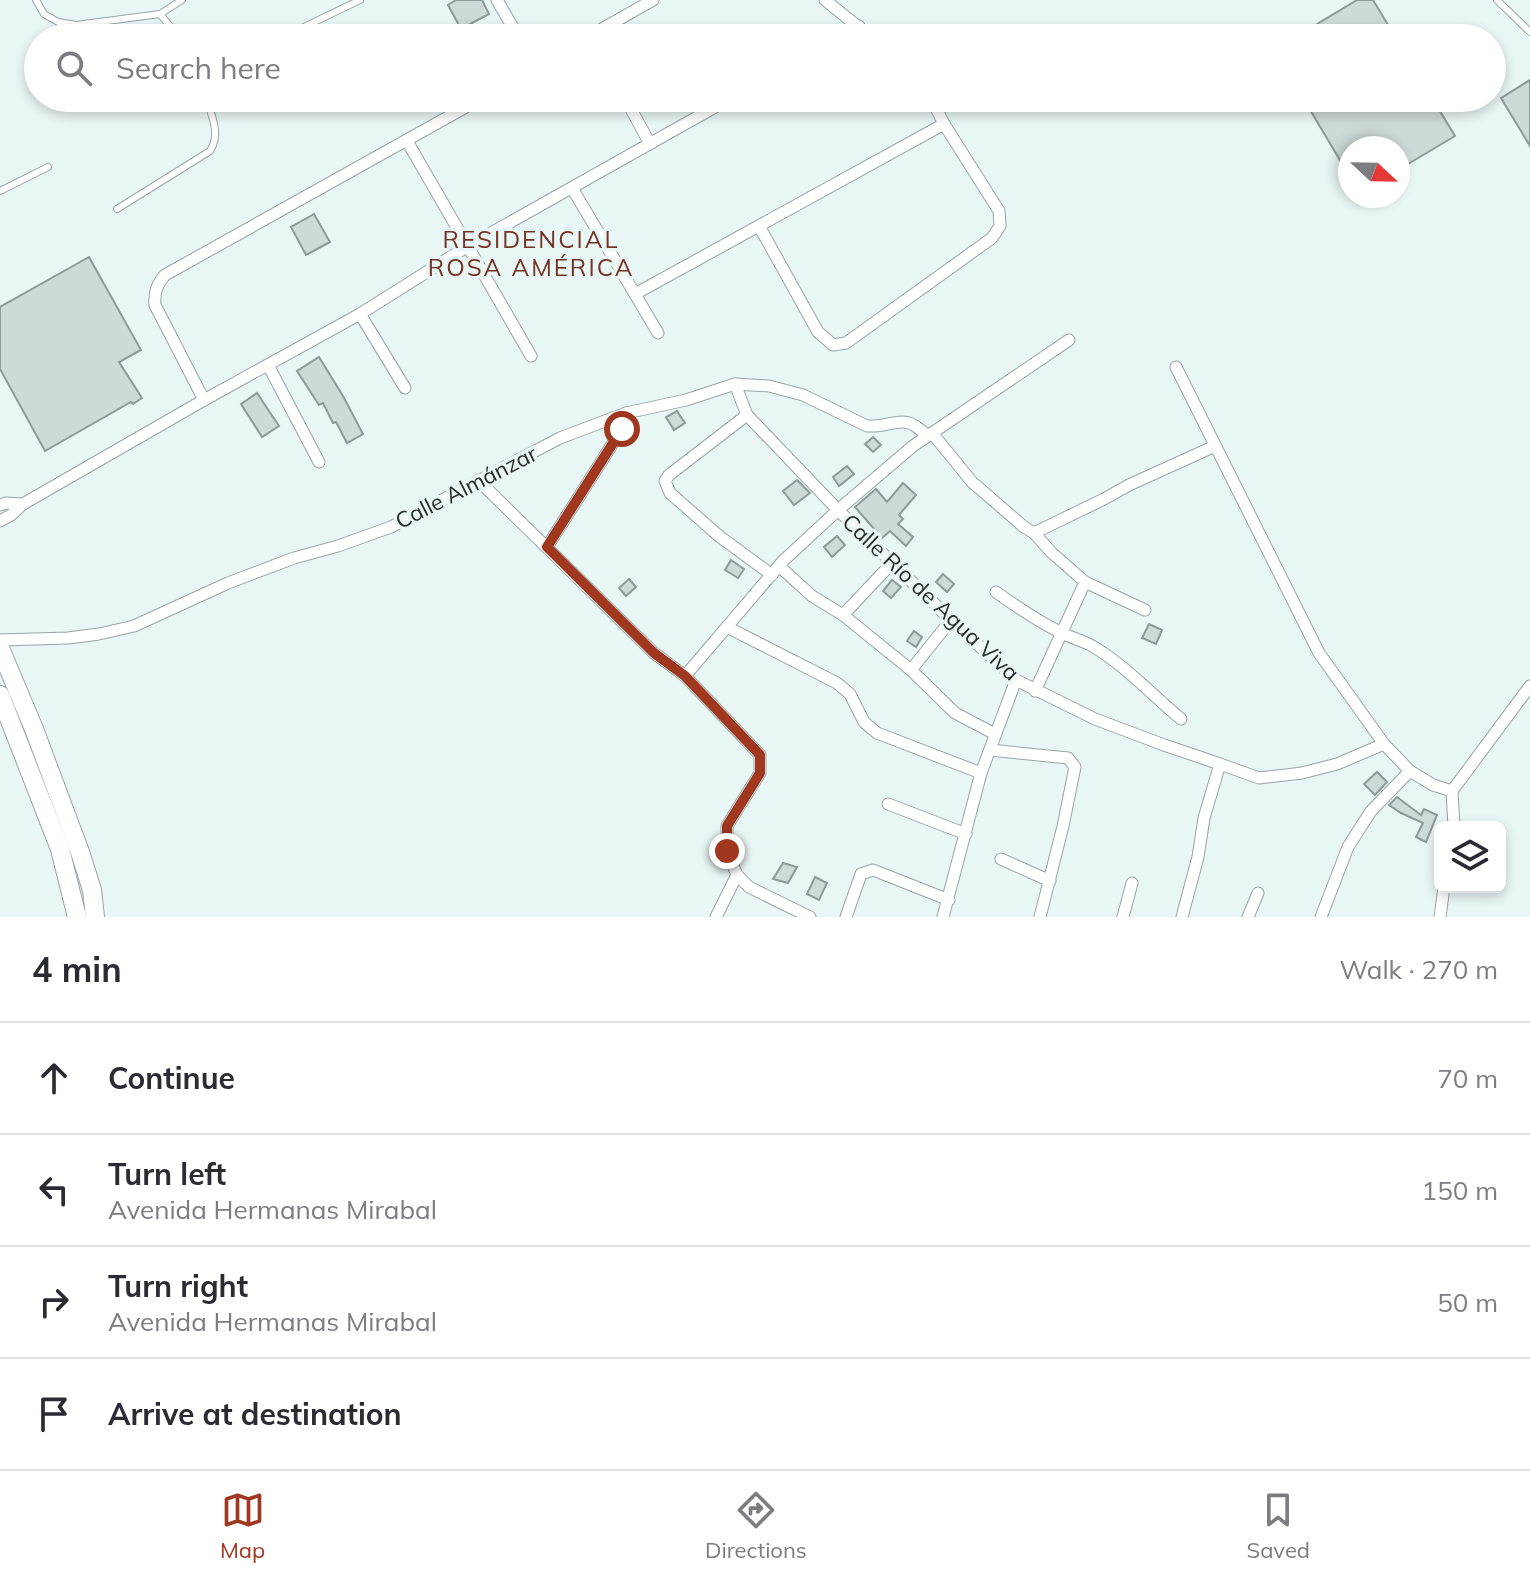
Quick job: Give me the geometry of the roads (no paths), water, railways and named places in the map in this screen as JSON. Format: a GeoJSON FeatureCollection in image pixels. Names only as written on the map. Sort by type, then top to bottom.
{"type":"FeatureCollection","features":[{"type":"Feature","properties":{"kind":"main road"},"geometry":{"type":"LineString","coordinates":[[0,648],[80,852],[92,890],[95,917]]}},
{"type":"Feature","properties":{"kind":"main road"},"geometry":{"type":"LineString","coordinates":[[0,697],[60,849],[77,917]]}},
{"type":"Feature","properties":{"kind":"street"},"geometry":{"type":"LineString","coordinates":[[497,0],[511,24]]}},
{"type":"Feature","properties":{"kind":"street"},"geometry":{"type":"LineString","coordinates":[[611,24],[653,0]]}},
{"type":"Feature","properties":{"kind":"street"},"geometry":{"type":"LineString","coordinates":[[825,0],[856,24]]}},
{"type":"Feature","properties":{"kind":"street"},"geometry":{"type":"LineString","coordinates":[[204,400],[155,305],[159,281],[458,112]]}},
{"type":"Feature","properties":{"kind":"street"},"geometry":{"type":"LineString","coordinates":[[633,112],[650,144]]}},
{"type":"Feature","properties":{"kind":"street"},"geometry":{"type":"LineString","coordinates":[[0,521],[23,504],[360,314],[468,246],[706,112]]}},
{"type":"Feature","properties":{"kind":"street"},"geometry":{"type":"LineString","coordinates":[[759,226],[818,332],[833,345],[846,343],[992,238],[1000,226],[999,211],[938,112]]}},
{"type":"Feature","properties":{"kind":"street"},"geometry":{"type":"LineString","coordinates":[[635,294],[944,124]]}},
{"type":"Feature","properties":{"kind":"street"},"geometry":{"type":"LineString","coordinates":[[407,141],[531,356]]}},
{"type":"Feature","properties":{"kind":"street"},"geometry":{"type":"LineString","coordinates":[[572,188],[658,333]]}},
{"type":"Feature","properties":{"kind":"street"},"geometry":{"type":"LineString","coordinates":[[360,314],[405,388]]}},
{"type":"Feature","properties":{"kind":"street"},"geometry":{"type":"LineString","coordinates":[[685,676],[776,570],[838,510],[913,446],[1069,340]]}},
{"type":"Feature","properties":{"kind":"street"},"geometry":{"type":"LineString","coordinates":[[268,365],[319,462]]}},
{"type":"Feature","properties":{"kind":"street"},"geometry":{"type":"LineString","coordinates":[[1176,367],[1319,653],[1384,744],[1410,771],[1433,785],[1452,791]]}},
{"type":"Feature","properties":{"kind":"street","name":"Calle Almánzar"},"geometry":{"type":"LineString","coordinates":[[0,640],[68,638],[134,626],[228,583],[391,527],[560,438],[626,413],[686,400],[735,384],[769,386],[803,395],[867,426],[908,422],[930,434]]}},
{"type":"Feature","properties":{"kind":"street","name":"Calle Río de Agua Viva"},"geometry":{"type":"LineString","coordinates":[[735,384],[747,415],[838,510],[1016,680],[1035,691],[1095,719],[1259,778],[1302,773],[1337,764],[1384,744]]}},
{"type":"Feature","properties":{"kind":"street"},"geometry":{"type":"LineString","coordinates":[[547,547],[622,429],[626,413]]}},
{"type":"Feature","properties":{"kind":"street"},"geometry":{"type":"LineString","coordinates":[[747,415],[669,475],[665,481],[670,493],[719,536],[843,615],[911,670],[955,713],[995,734]]}},
{"type":"Feature","properties":{"kind":"street"},"geometry":{"type":"LineString","coordinates":[[930,434],[972,482],[1034,533],[1085,582],[1145,610]]}},
{"type":"Feature","properties":{"kind":"street"},"geometry":{"type":"LineString","coordinates":[[1034,533],[1215,446]]}},
{"type":"Feature","properties":{"kind":"street"},"geometry":{"type":"LineString","coordinates":[[478,480],[654,653],[685,676],[760,755],[760,773],[727,826],[727,851],[737,875],[749,887],[810,917]]}},
{"type":"Feature","properties":{"kind":"street"},"geometry":{"type":"LineString","coordinates":[[0,505],[23,504]]}},
{"type":"Feature","properties":{"kind":"street"},"geometry":{"type":"LineString","coordinates":[[843,615],[892,563]]}},
{"type":"Feature","properties":{"kind":"street"},"geometry":{"type":"LineString","coordinates":[[1035,691],[1085,582]]}},
{"type":"Feature","properties":{"kind":"street"},"geometry":{"type":"LineString","coordinates":[[996,592],[1031,617],[1091,645],[1121,665],[1181,719]]}},
{"type":"Feature","properties":{"kind":"street"},"geometry":{"type":"LineString","coordinates":[[911,670],[951,620]]}},
{"type":"Feature","properties":{"kind":"street"},"geometry":{"type":"LineString","coordinates":[[727,627],[837,683],[850,694],[864,722],[877,733],[981,773]]}},
{"type":"Feature","properties":{"kind":"street"},"geometry":{"type":"LineString","coordinates":[[943,917],[981,773],[1016,680]]}},
{"type":"Feature","properties":{"kind":"street"},"geometry":{"type":"LineString","coordinates":[[1454,821],[1452,791],[1530,686]]}},
{"type":"Feature","properties":{"kind":"street"},"geometry":{"type":"LineString","coordinates":[[990,750],[1068,758],[1075,767],[1040,917]]}},
{"type":"Feature","properties":{"kind":"street"},"geometry":{"type":"LineString","coordinates":[[1182,917],[1198,857],[1204,818],[1220,764]]}},
{"type":"Feature","properties":{"kind":"street"},"geometry":{"type":"LineString","coordinates":[[1321,917],[1348,847],[1371,811],[1410,771]]}},
{"type":"Feature","properties":{"kind":"street"},"geometry":{"type":"LineString","coordinates":[[888,804],[966,834]]}},
{"type":"Feature","properties":{"kind":"street"},"geometry":{"type":"LineString","coordinates":[[1001,859],[1050,881]]}},
{"type":"Feature","properties":{"kind":"street"},"geometry":{"type":"LineString","coordinates":[[846,917],[861,874],[873,870],[949,900]]}},
{"type":"Feature","properties":{"kind":"street"},"geometry":{"type":"LineString","coordinates":[[716,917],[737,875]]}},
{"type":"Feature","properties":{"kind":"street"},"geometry":{"type":"LineString","coordinates":[[1123,917],[1132,883]]}},
{"type":"Feature","properties":{"kind":"street"},"geometry":{"type":"LineString","coordinates":[[1248,917],[1258,893]]}},
{"type":"Feature","properties":{"kind":"street"},"geometry":{"type":"LineString","coordinates":[[1440,917],[1443,893]]}},
{"type":"Feature","properties":{"kind":"lane"},"geometry":{"type":"LineString","coordinates":[[36,0],[44,14],[58,22],[70,24]]}},
{"type":"Feature","properties":{"kind":"lane"},"geometry":{"type":"LineString","coordinates":[[84,24],[160,14],[182,0]]}},
{"type":"Feature","properties":{"kind":"lane"},"geometry":{"type":"LineString","coordinates":[[310,24],[360,0]]}},
{"type":"Feature","properties":{"kind":"lane"},"geometry":{"type":"LineString","coordinates":[[1497,0],[1530,32]]}},
{"type":"Feature","properties":{"kind":"lane"},"geometry":{"type":"LineString","coordinates":[[160,14],[168,24]]}},
{"type":"Feature","properties":{"kind":"lane"},"geometry":{"type":"LineString","coordinates":[[117,209],[210,151],[216,143],[210,112]]}},
{"type":"Feature","properties":{"kind":"lane"},"geometry":{"type":"LineString","coordinates":[[0,191],[48,167]]}},
{"type":"Feature","properties":{"kind":"district","name":"RESIDENCIAL ROSA AMÉRICA"},"geometry":{"type":"Point","coordinates":[531,253]}}]}
